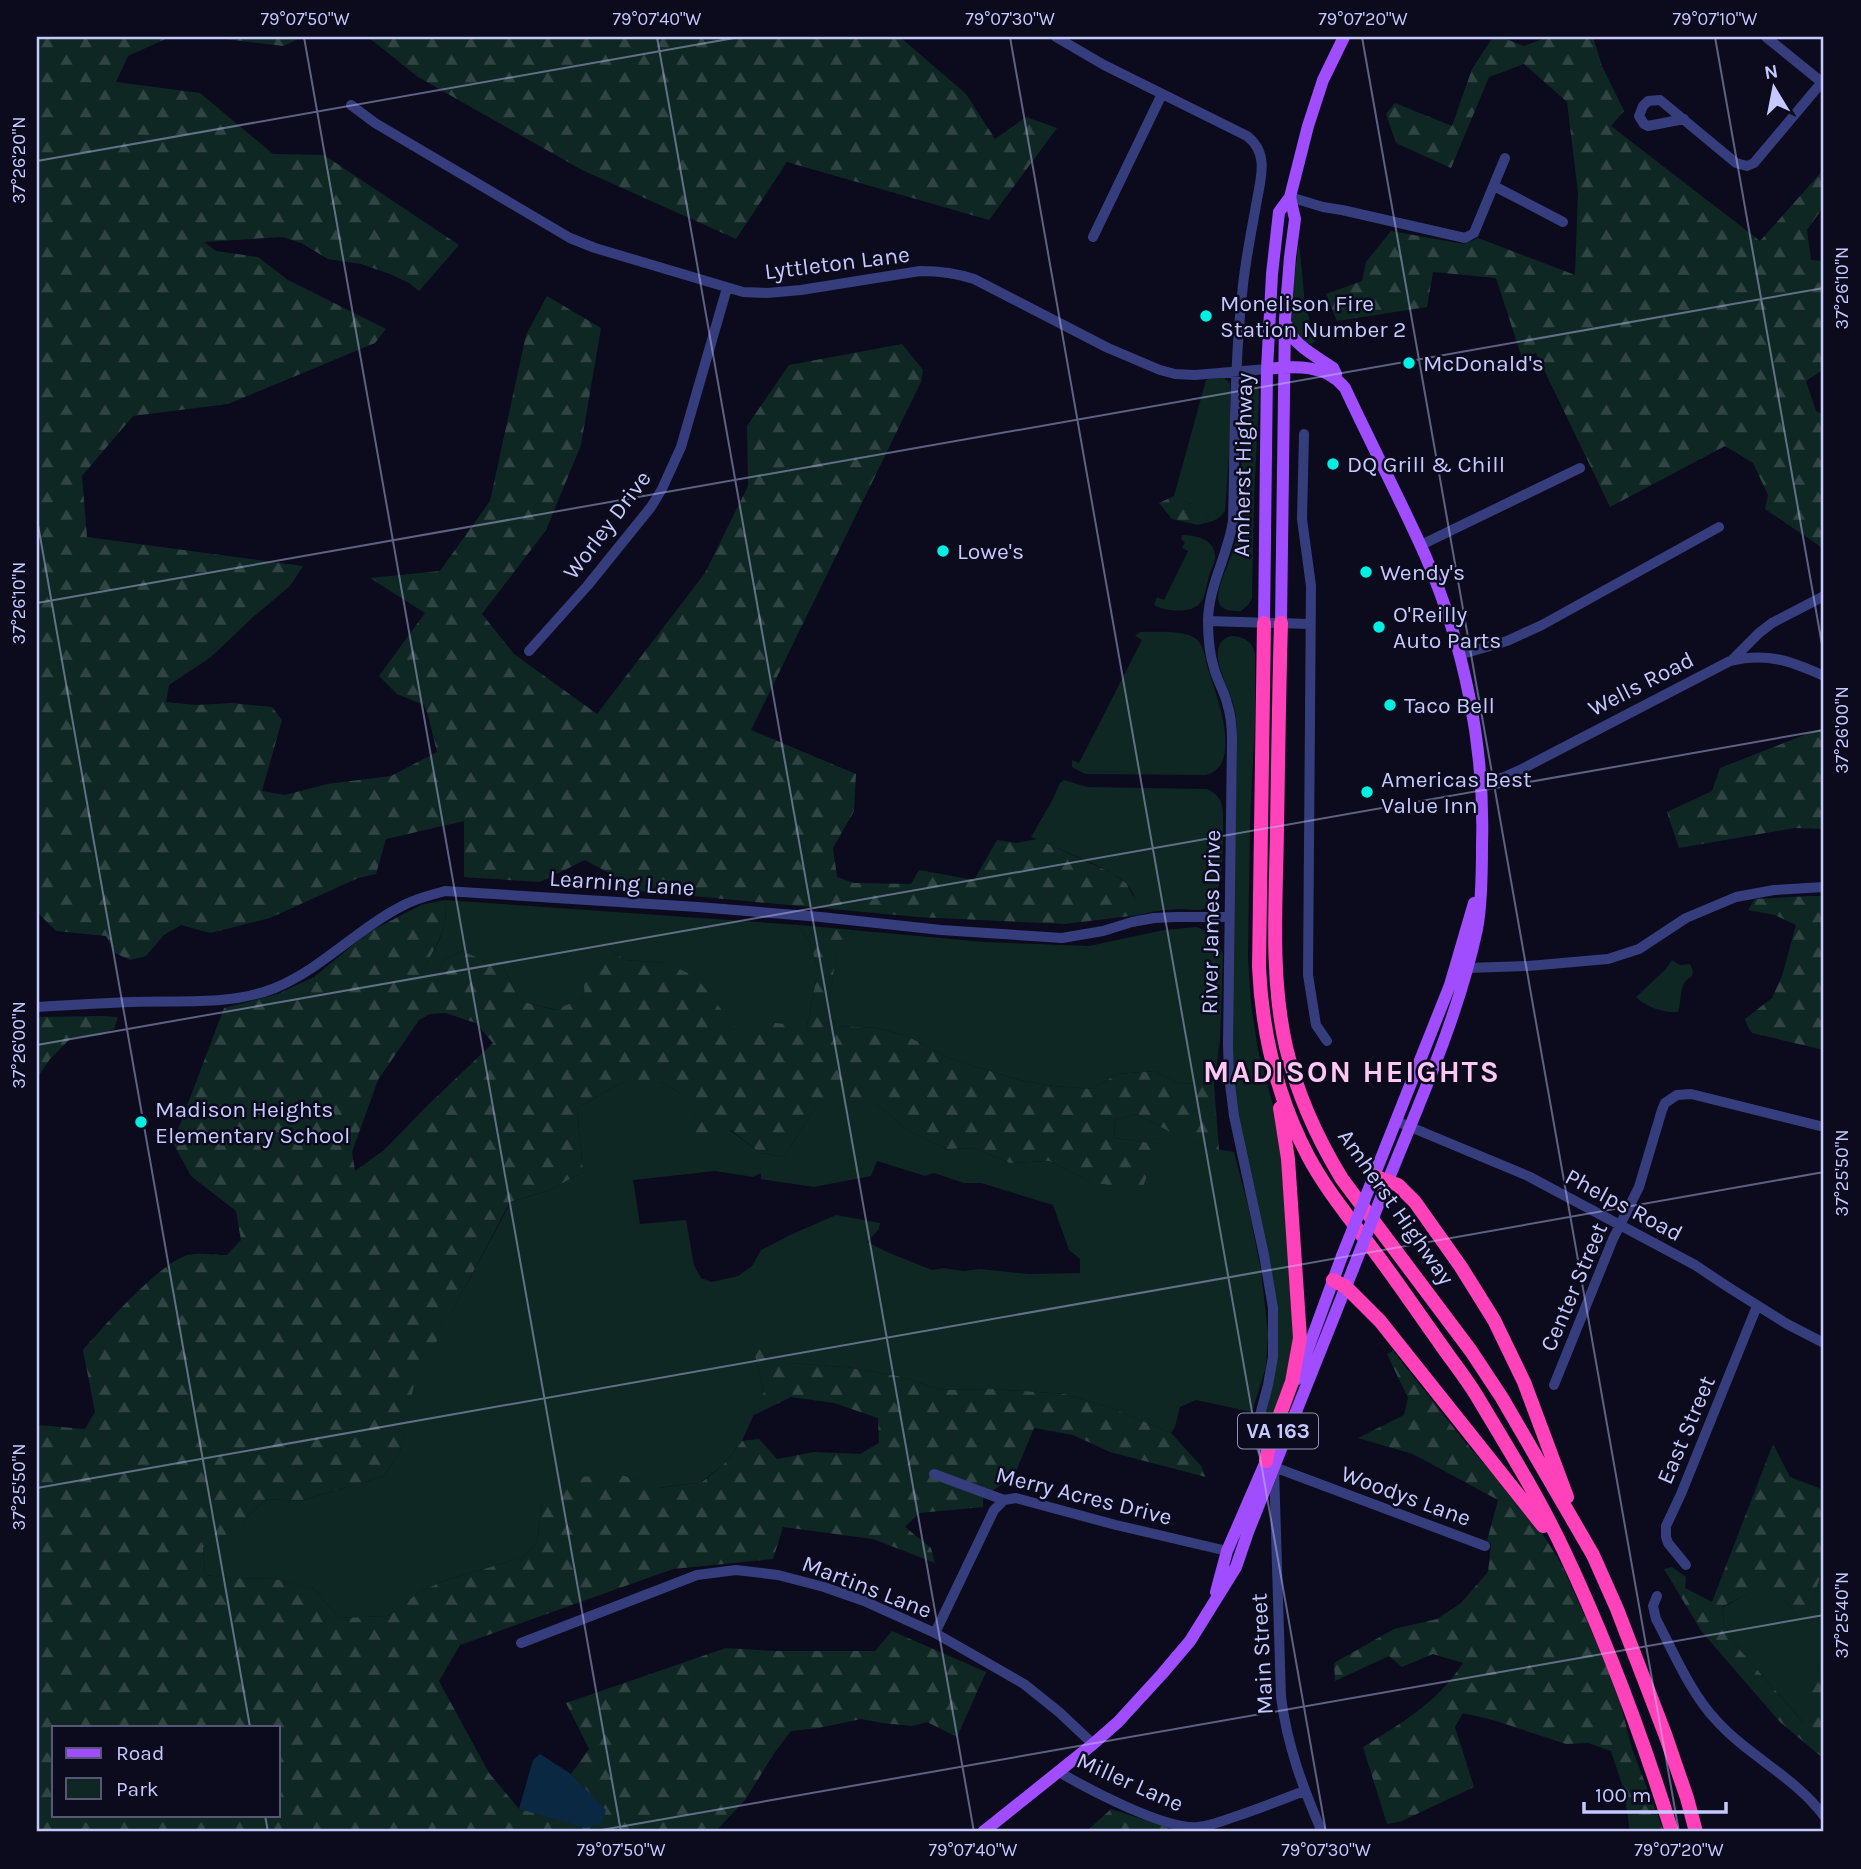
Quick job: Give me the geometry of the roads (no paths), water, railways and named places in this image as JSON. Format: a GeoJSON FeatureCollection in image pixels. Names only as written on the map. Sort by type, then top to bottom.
{"type":"FeatureCollection","features":[{"type":"Feature","properties":{"kind":"highway","name":"Amherst Highway"},"geometry":{"type":"LineString","coordinates":[[1264,623],[1259,967],[1261,1000],[1271,1062],[1287,1109],[1309,1158],[1334,1198],[1476,1394],[1563,1549],[1621,1682],[1672,1832]]}},
{"type":"Feature","properties":{"kind":"highway","name":"Amherst Highway"},"geometry":{"type":"LineString","coordinates":[[1280,623],[1276,951],[1281,1016],[1293,1073],[1314,1128],[1336,1168],[1368,1215],[1471,1351],[1502,1398],[1593,1555],[1623,1622],[1665,1734],[1696,1832]]}},
{"type":"Feature","properties":{"kind":"highway"},"geometry":{"type":"LineString","coordinates":[[1270,1464],[1270,1441],[1292,1382],[1300,1338],[1288,1158],[1271,1062]]}},
{"type":"Feature","properties":{"kind":"highway"},"geometry":{"type":"LineString","coordinates":[[1382,1182],[1398,1185],[1415,1202],[1494,1320],[1521,1375],[1566,1494],[1593,1555]]}},
{"type":"Feature","properties":{"kind":"highway"},"geometry":{"type":"LineString","coordinates":[[1340,1284],[1380,1321],[1539,1520],[1578,1583]]}},
{"type":"Feature","properties":{"kind":"main road"},"geometry":{"type":"LineString","coordinates":[[1290,197],[1319,89],[1344,37]]}},
{"type":"Feature","properties":{"kind":"main road","name":"Amherst Highway"},"geometry":{"type":"LineString","coordinates":[[1280,623],[1285,319],[1295,219],[1290,197]]}},
{"type":"Feature","properties":{"kind":"main road","name":"Amherst Highway"},"geometry":{"type":"LineString","coordinates":[[1264,623],[1267,369],[1272,274],[1279,212],[1290,197]]}},
{"type":"Feature","properties":{"kind":"main road"},"geometry":{"type":"LineString","coordinates":[[1285,319],[1289,334],[1333,368],[1339,381]]}},
{"type":"Feature","properties":{"kind":"main road"},"geometry":{"type":"LineString","coordinates":[[1267,369],[1316,369],[1327,372],[1339,381]]}},
{"type":"Feature","properties":{"kind":"main road","name":"VA 163"},"geometry":{"type":"LineString","coordinates":[[984,1832],[1118,1722],[1190,1641],[1236,1567],[1270,1464],[1340,1284],[1342,1256],[1409,1127],[1468,968],[1478,925],[1483,822],[1472,714],[1459,655],[1421,545],[1345,388],[1339,381]]}},
{"type":"Feature","properties":{"kind":"main road","name":"VA 163"},"geometry":{"type":"LineString","coordinates":[[1340,1284],[1353,1269],[1382,1182],[1396,1121],[1450,985],[1480,886]]}},
{"type":"Feature","properties":{"kind":"main road","name":"VA 163"},"geometry":{"type":"LineString","coordinates":[[1212,1605],[1227,1551],[1270,1464]]}},
{"type":"Feature","properties":{"kind":"street"},"geometry":{"type":"LineString","coordinates":[[1056,37],[1069,40],[1104,65],[1162,94],[1093,237]]}},
{"type":"Feature","properties":{"kind":"street"},"geometry":{"type":"LineString","coordinates":[[1684,119],[1736,163],[1747,166],[1754,163],[1823,83],[1766,37]]}},
{"type":"Feature","properties":{"kind":"street","name":"River James Drive"},"geometry":{"type":"LineString","coordinates":[[1162,94],[1247,136],[1260,151],[1261,176],[1243,283],[1237,372],[1233,521],[1229,542],[1214,581],[1208,621],[1214,667],[1228,705],[1231,722],[1229,1076],[1234,1116],[1264,1255],[1273,1314],[1273,1357],[1256,1430],[1257,1438],[1270,1464]]}},
{"type":"Feature","properties":{"kind":"street","name":"Lyttleton Lane"},"geometry":{"type":"LineString","coordinates":[[351,105],[375,123],[570,238],[727,288],[767,293],[920,271],[961,274],[1152,368],[1175,374],[1195,375],[1267,369]]}},
{"type":"Feature","properties":{"kind":"street"},"geometry":{"type":"LineString","coordinates":[[1290,197],[1323,207],[1465,238],[1475,233],[1506,158]]}},
{"type":"Feature","properties":{"kind":"street"},"geometry":{"type":"LineString","coordinates":[[1493,186],[1563,222]]}},
{"type":"Feature","properties":{"kind":"street","name":"Worley Drive"},"geometry":{"type":"LineString","coordinates":[[529,651],[588,585],[651,507],[662,489],[685,435],[727,288]]}},
{"type":"Feature","properties":{"kind":"street"},"geometry":{"type":"LineString","coordinates":[[1304,434],[1303,519],[1311,586],[1308,972],[1316,1024],[1327,1041]]}},
{"type":"Feature","properties":{"kind":"street"},"geometry":{"type":"LineString","coordinates":[[1421,545],[1580,468]]}},
{"type":"Feature","properties":{"kind":"street"},"geometry":{"type":"LineString","coordinates":[[1459,655],[1507,640],[1542,625],[1719,527]]}},
{"type":"Feature","properties":{"kind":"street"},"geometry":{"type":"LineString","coordinates":[[1730,661],[1765,628],[1824,596]]}},
{"type":"Feature","properties":{"kind":"street"},"geometry":{"type":"LineString","coordinates":[[1208,621],[1310,624]]}},
{"type":"Feature","properties":{"kind":"street","name":"Wells Road"},"geometry":{"type":"LineString","coordinates":[[1481,783],[1522,769],[1730,661],[1771,658],[1798,664],[1824,676]]}},
{"type":"Feature","properties":{"kind":"street"},"geometry":{"type":"LineString","coordinates":[[1468,968],[1608,959],[1639,949],[1686,918],[1736,897],[1774,890],[1824,887]]}},
{"type":"Feature","properties":{"kind":"street","name":"Learning Lane"},"geometry":{"type":"LineString","coordinates":[[37,1006],[213,1001],[257,994],[300,975],[405,905],[445,891],[686,906],[941,930],[1062,938],[1093,934],[1154,918],[1229,917]]}},
{"type":"Feature","properties":{"kind":"street","name":"Center Street"},"geometry":{"type":"LineString","coordinates":[[1554,1385],[1639,1187],[1662,1110],[1670,1098],[1691,1094],[1824,1127]]}},
{"type":"Feature","properties":{"kind":"street","name":"Phelps Road"},"geometry":{"type":"LineString","coordinates":[[1396,1121],[1528,1176],[1695,1265],[1757,1306],[1824,1343]]}},
{"type":"Feature","properties":{"kind":"street","name":"East Street"},"geometry":{"type":"LineString","coordinates":[[1686,1565],[1668,1543],[1666,1526],[1757,1306]]}},
{"type":"Feature","properties":{"kind":"street","name":"Woodys Lane"},"geometry":{"type":"LineString","coordinates":[[1270,1464],[1485,1546]]}},
{"type":"Feature","properties":{"kind":"street","name":"Main Street"},"geometry":{"type":"LineString","coordinates":[[1270,1464],[1281,1697],[1288,1741],[1304,1791],[1322,1832]]}},
{"type":"Feature","properties":{"kind":"street","name":"Merry Acres Drive"},"geometry":{"type":"LineString","coordinates":[[934,1474],[1004,1500],[1016,1497],[1104,1522],[1227,1551]]}},
{"type":"Feature","properties":{"kind":"street"},"geometry":{"type":"LineString","coordinates":[[935,1633],[994,1510],[1004,1500]]}},
{"type":"Feature","properties":{"kind":"street","name":"Martins Lane"},"geometry":{"type":"LineString","coordinates":[[520,1643],[679,1581],[716,1571],[736,1570],[778,1575],[864,1601],[935,1633],[1024,1684],[1093,1744]]}},
{"type":"Feature","properties":{"kind":"street"},"geometry":{"type":"LineString","coordinates":[[1657,1596],[1653,1606],[1656,1619],[1701,1702],[1728,1732],[1791,1781],[1824,1816]]}},
{"type":"Feature","properties":{"kind":"street","name":"Miller Lane"},"geometry":{"type":"LineString","coordinates":[[1059,1772],[1141,1812],[1188,1827],[1212,1825],[1304,1791]]}},
{"type":"Feature","properties":{"kind":"water"},"geometry":{"type":"Polygon","coordinates":[[[540,1754],[571,1774],[606,1810],[602,1823],[586,1828],[519,1809],[533,1760],[540,1754]]]}},
{"type":"Feature","properties":{"kind":"place","name":"Monelison Fire Station Number 2"},"geometry":{"type":"Point","coordinates":[1206,316]}},
{"type":"Feature","properties":{"kind":"place","name":"McDonald's"},"geometry":{"type":"Point","coordinates":[1409,363]}},
{"type":"Feature","properties":{"kind":"place","name":"DQ Grill & Chill"},"geometry":{"type":"Point","coordinates":[1333,464]}},
{"type":"Feature","properties":{"kind":"place","name":"Lowe's"},"geometry":{"type":"Point","coordinates":[943,551]}},
{"type":"Feature","properties":{"kind":"place","name":"Wendy's"},"geometry":{"type":"Point","coordinates":[1366,572]}},
{"type":"Feature","properties":{"kind":"place","name":"O'Reilly Auto Parts"},"geometry":{"type":"Point","coordinates":[1379,627]}},
{"type":"Feature","properties":{"kind":"place","name":"Taco Bell"},"geometry":{"type":"Point","coordinates":[1390,705]}},
{"type":"Feature","properties":{"kind":"place","name":"Americas Best Value Inn"},"geometry":{"type":"Point","coordinates":[1367,792]}},
{"type":"Feature","properties":{"kind":"place","name":"Madison Heights Elementary School"},"geometry":{"type":"Point","coordinates":[141,1122]}},
{"type":"Feature","properties":{"kind":"district","name":"MADISON HEIGHTS"},"geometry":{"type":"Point","coordinates":[1352,1072]}}]}
